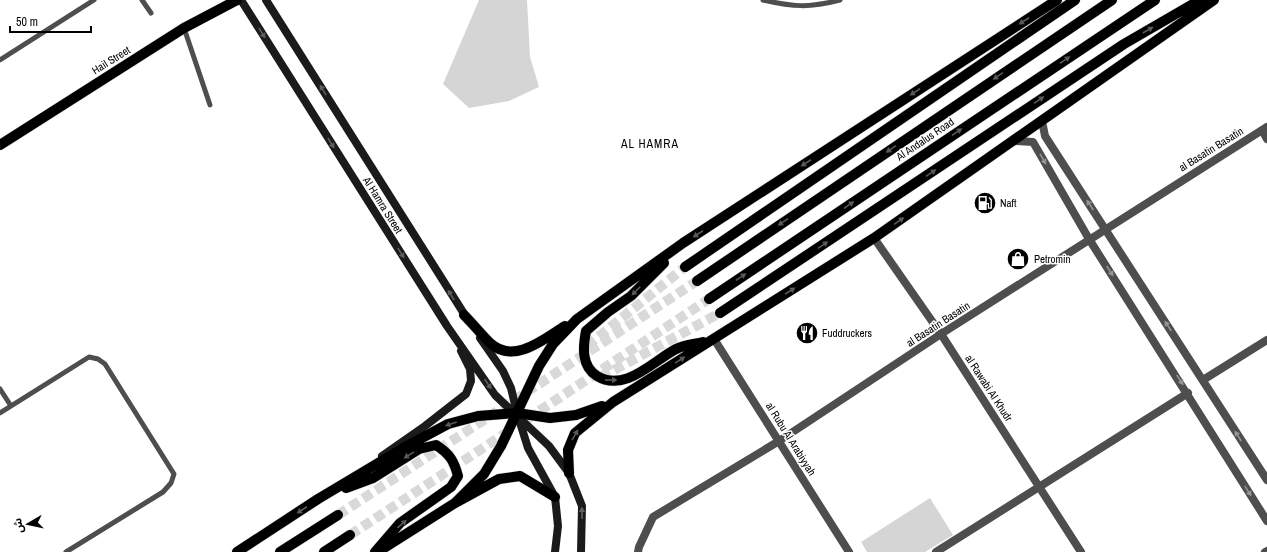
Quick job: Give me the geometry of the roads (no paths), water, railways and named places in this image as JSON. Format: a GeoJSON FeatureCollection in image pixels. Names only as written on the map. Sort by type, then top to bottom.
{"type":"FeatureCollection","features":[{"type":"Feature","properties":{"kind":"main road","name":"Hail Street"},"geometry":{"type":"LineString","coordinates":[[0,145],[184,28],[237,0]]}},
{"type":"Feature","properties":{"kind":"main road","name":"Al Hamra Street"},"geometry":{"type":"LineString","coordinates":[[241,0],[447,326],[495,395],[517,413],[549,446],[569,473],[582,506],[581,552]]}},
{"type":"Feature","properties":{"kind":"main road","name":"Al Hamra Street"},"geometry":{"type":"LineString","coordinates":[[266,0],[464,315],[503,371],[511,388],[528,448],[554,497],[558,526],[555,552]]}},
{"type":"Feature","properties":{"kind":"main road"},"geometry":{"type":"LineString","coordinates":[[464,315],[491,344],[503,351],[516,352],[531,347],[577,319],[683,243],[1057,0]]}},
{"type":"Feature","properties":{"kind":"main road"},"geometry":{"type":"LineString","coordinates":[[685,267],[1075,0]]}},
{"type":"Feature","properties":{"kind":"main road","name":"Al Andalus Road"},"geometry":{"type":"LineString","coordinates":[[697,281],[1112,0]]}},
{"type":"Feature","properties":{"kind":"main road","name":"Al Andalus Road"},"geometry":{"type":"LineString","coordinates":[[709,299],[1155,0]]}},
{"type":"Feature","properties":{"kind":"main road"},"geometry":{"type":"LineString","coordinates":[[720,313],[1124,44],[1200,0]]}},
{"type":"Feature","properties":{"kind":"main road"},"geometry":{"type":"LineString","coordinates":[[569,473],[568,450],[575,432],[613,402],[874,238],[1214,0]]}},
{"type":"Feature","properties":{"kind":"main road"},"geometry":{"type":"LineString","coordinates":[[683,243],[631,296],[608,312],[586,331],[583,350],[587,365],[594,374],[605,381],[622,380],[641,372],[677,349],[714,339]]}},
{"type":"Feature","properties":{"kind":"main road"},"geometry":{"type":"LineString","coordinates":[[455,503],[484,474],[501,446],[539,366],[553,344],[577,319]]}},
{"type":"Feature","properties":{"kind":"main road"},"geometry":{"type":"LineString","coordinates":[[237,552],[425,426],[466,394],[471,381],[470,369],[447,326]]}},
{"type":"Feature","properties":{"kind":"main road"},"geometry":{"type":"LineString","coordinates":[[318,499],[405,447],[448,424],[478,416],[517,413],[550,418],[576,416],[613,402]]}},
{"type":"Feature","properties":{"kind":"main road"},"geometry":{"type":"LineString","coordinates":[[318,499],[373,478],[419,449],[436,445],[447,452],[454,461],[458,476],[451,487],[400,524],[376,552]]}},
{"type":"Feature","properties":{"kind":"main road"},"geometry":{"type":"LineString","coordinates":[[376,552],[455,503],[499,478],[520,476],[554,497]]}},
{"type":"Feature","properties":{"kind":"main road"},"geometry":{"type":"LineString","coordinates":[[280,552],[338,515]]}},
{"type":"Feature","properties":{"kind":"main road"},"geometry":{"type":"LineString","coordinates":[[324,552],[350,535]]}},
{"type":"Feature","properties":{"kind":"street"},"geometry":{"type":"LineString","coordinates":[[1042,121],[1045,136],[1106,228],[1267,480]]}},
{"type":"Feature","properties":{"kind":"street"},"geometry":{"type":"LineString","coordinates":[[1264,129],[1267,139]]}},
{"type":"Feature","properties":{"kind":"street","name":"al Basatin Basatin"},"geometry":{"type":"LineString","coordinates":[[638,552],[653,517],[779,441],[941,334],[1264,129]]}},
{"type":"Feature","properties":{"kind":"street"},"geometry":{"type":"LineString","coordinates":[[1014,140],[1033,142],[1089,239],[1188,393],[1267,521]]}},
{"type":"Feature","properties":{"kind":"street","name":"al Rawabi Al Khudr"},"geometry":{"type":"LineString","coordinates":[[874,238],[941,334],[1081,552]]}},
{"type":"Feature","properties":{"kind":"street","name":"al Rubu Al Arabiyyah"},"geometry":{"type":"LineString","coordinates":[[714,339],[849,552]]}},
{"type":"Feature","properties":{"kind":"street"},"geometry":{"type":"LineString","coordinates":[[1203,380],[1267,340]]}},
{"type":"Feature","properties":{"kind":"street"},"geometry":{"type":"LineString","coordinates":[[936,552],[1188,393]]}},
{"type":"Feature","properties":{"kind":"lane"},"geometry":{"type":"LineString","coordinates":[[0,60],[94,0]]}},
{"type":"Feature","properties":{"kind":"lane"},"geometry":{"type":"LineString","coordinates":[[142,0],[151,13]]}},
{"type":"Feature","properties":{"kind":"lane"},"geometry":{"type":"LineString","coordinates":[[763,0],[792,7],[817,6],[840,0]]}},
{"type":"Feature","properties":{"kind":"lane"},"geometry":{"type":"LineString","coordinates":[[184,28],[210,105]]}},
{"type":"Feature","properties":{"kind":"lane"},"geometry":{"type":"LineString","coordinates":[[0,413],[89,357],[98,359],[105,364],[174,474],[171,483],[163,492],[66,552]]}},
{"type":"Feature","properties":{"kind":"lane"},"geometry":{"type":"LineString","coordinates":[[0,389],[11,406]]}},
{"type":"Feature","properties":{"kind":"tunnel"},"geometry":{"type":"LineString","coordinates":[[587,346],[685,267]]}},
{"type":"Feature","properties":{"kind":"tunnel"},"geometry":{"type":"LineString","coordinates":[[338,515],[697,281]]}},
{"type":"Feature","properties":{"kind":"tunnel"},"geometry":{"type":"LineString","coordinates":[[527,419],[709,299]]}},
{"type":"Feature","properties":{"kind":"tunnel"},"geometry":{"type":"LineString","coordinates":[[601,377],[720,313]]}},
{"type":"Feature","properties":{"kind":"tunnel"},"geometry":{"type":"LineString","coordinates":[[350,535],[512,429]]}},
{"type":"Feature","properties":{"kind":"place","name":"Naft"},"geometry":{"type":"Point","coordinates":[985,203]}},
{"type":"Feature","properties":{"kind":"place","name":"Petromin"},"geometry":{"type":"Point","coordinates":[1018,259]}},
{"type":"Feature","properties":{"kind":"place","name":"Fuddruckers"},"geometry":{"type":"Point","coordinates":[807,333]}},
{"type":"Feature","properties":{"kind":"district","name":"AL HAMRA"},"geometry":{"type":"Point","coordinates":[650,144]}}]}
